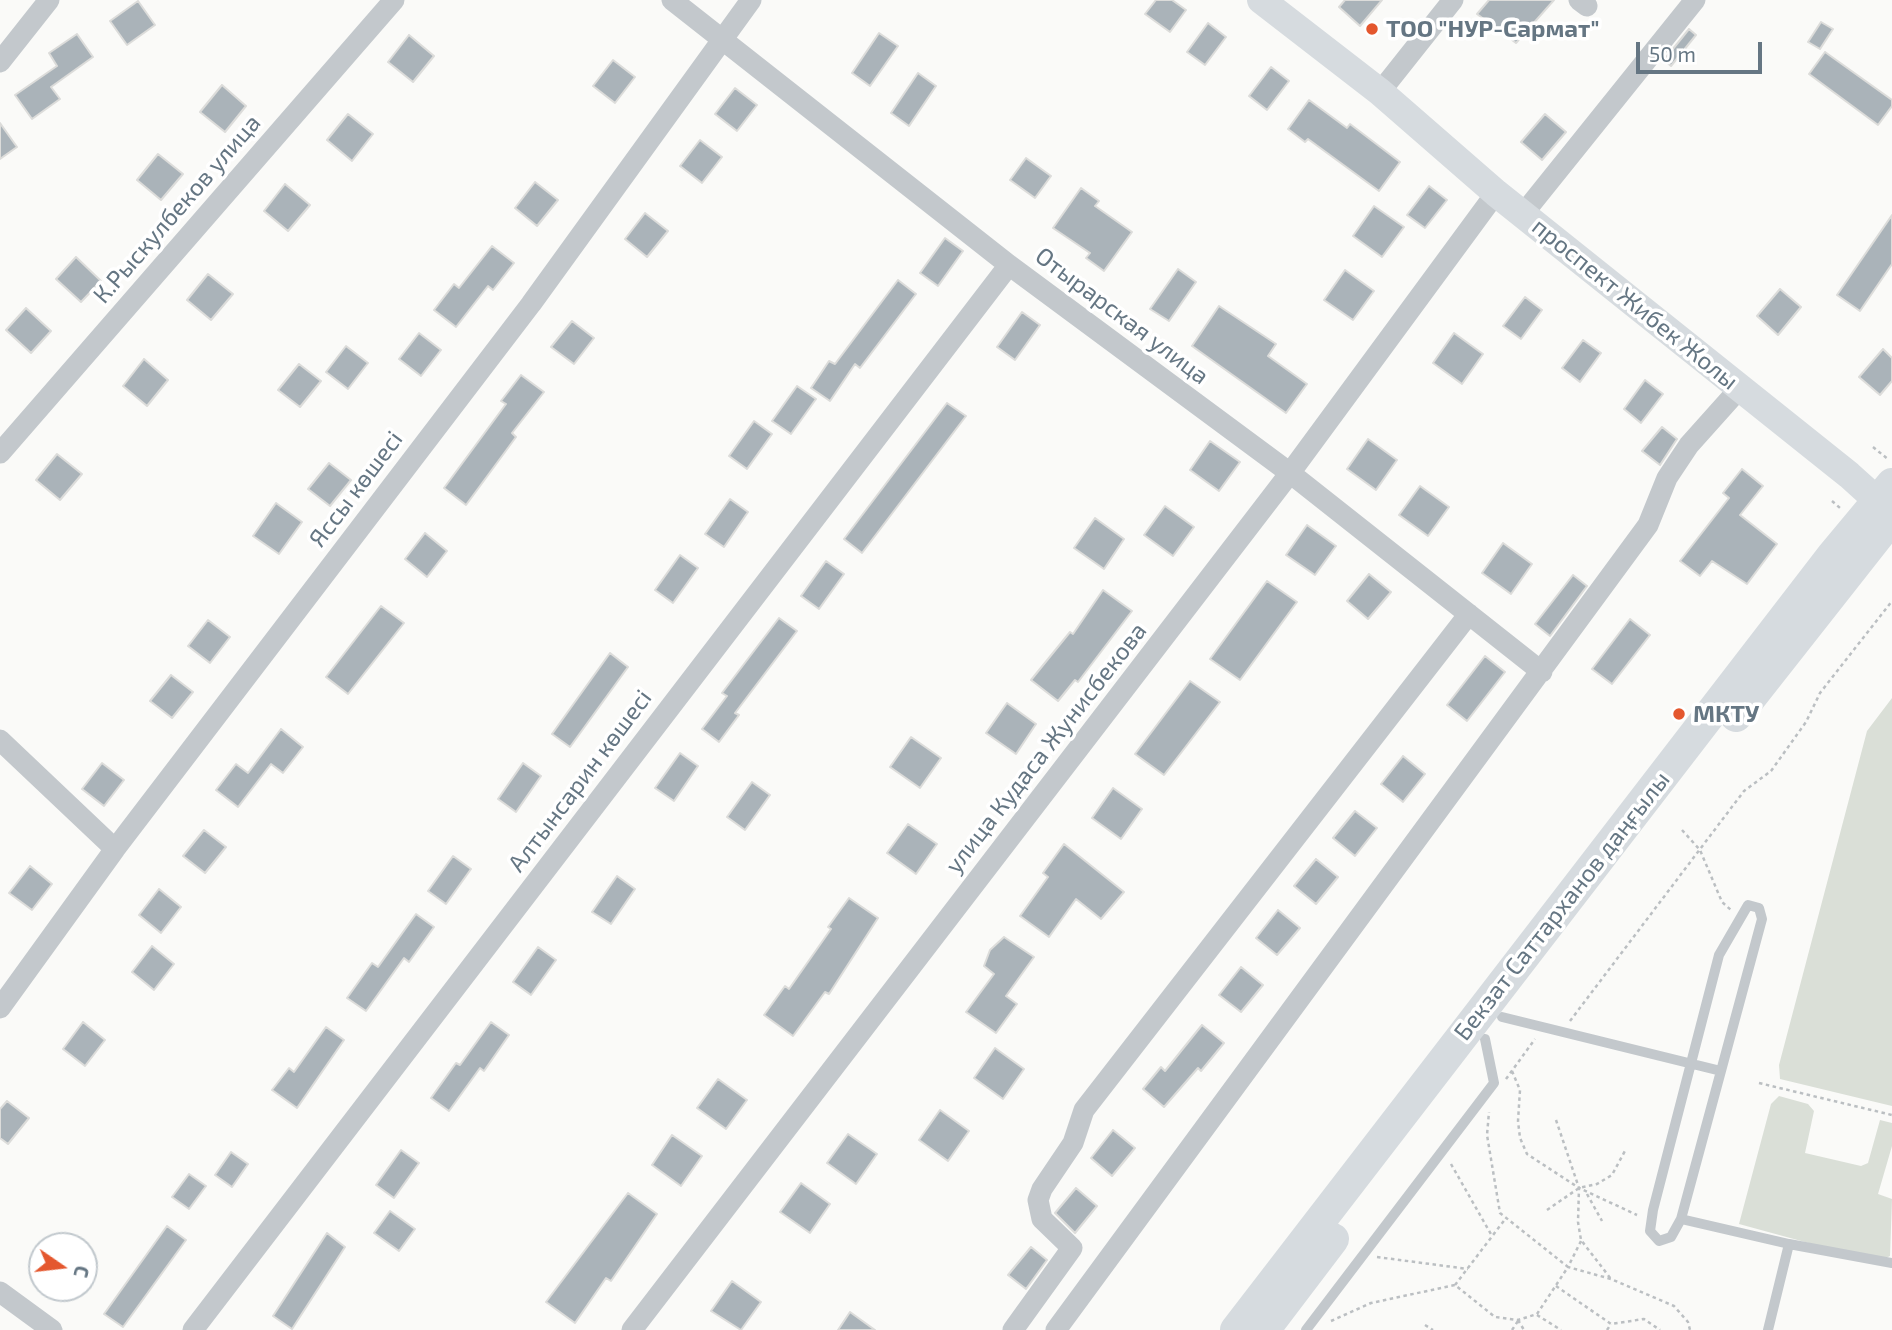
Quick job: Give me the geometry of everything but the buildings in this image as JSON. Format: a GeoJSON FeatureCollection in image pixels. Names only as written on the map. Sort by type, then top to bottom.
{"type":"FeatureCollection","features":[{"type":"Feature","properties":{"kind":"main road","name":"проспект Жибек Жолы"},"geometry":{"type":"LineString","coordinates":[[1261,0],[1380,92],[1496,193],[1888,504]]}},
{"type":"Feature","properties":{"kind":"main road","name":"Бекзат Саттарханов даңғылы"},"geometry":{"type":"LineString","coordinates":[[1264,1330],[1888,504]]}},
{"type":"Feature","properties":{"kind":"main road","name":"Бекзат Саттарханов даңғылы"},"geometry":{"type":"LineString","coordinates":[[1236,1330],[1888,504]]}},
{"type":"Feature","properties":{"kind":"street"},"geometry":{"type":"LineString","coordinates":[[0,62],[50,0]]}},
{"type":"Feature","properties":{"kind":"street","name":"К.Рыскулбеков улица"},"geometry":{"type":"LineString","coordinates":[[0,453],[394,0]]}},
{"type":"Feature","properties":{"kind":"street","name":"Отырарская улица"},"geometry":{"type":"LineString","coordinates":[[672,0],[1009,265],[1290,473],[1542,671]]}},
{"type":"Feature","properties":{"kind":"street","name":"Яссы көшесі"},"geometry":{"type":"LineString","coordinates":[[0,1008],[115,849],[531,304],[751,0]]}},
{"type":"Feature","properties":{"kind":"street"},"geometry":{"type":"LineString","coordinates":[[1380,92],[1453,0]]}},
{"type":"Feature","properties":{"kind":"street"},"geometry":{"type":"LineString","coordinates":[[1523,214],[1695,0]]}},
{"type":"Feature","properties":{"kind":"street","name":"улица Кудаса Жунисбекова"},"geometry":{"type":"LineString","coordinates":[[632,1330],[1290,473],[1496,193]]}},
{"type":"Feature","properties":{"kind":"street","name":"Алтынсарин көшесі"},"geometry":{"type":"LineString","coordinates":[[193,1330],[1009,265]]}},
{"type":"Feature","properties":{"kind":"street"},"geometry":{"type":"LineString","coordinates":[[1056,1330],[1648,525],[1667,478],[1689,445],[1740,388]]}},
{"type":"Feature","properties":{"kind":"street"},"geometry":{"type":"LineString","coordinates":[[1013,1330],[1072,1248],[1042,1219],[1038,1200],[1042,1189],[1073,1143],[1084,1110],[1469,614]]}},
{"type":"Feature","properties":{"kind":"street"},"geometry":{"type":"LineString","coordinates":[[0,740],[115,849]]}},
{"type":"Feature","properties":{"kind":"street"},"geometry":{"type":"LineString","coordinates":[[0,1292],[52,1330]]}},
{"type":"Feature","properties":{"kind":"lane"},"geometry":{"type":"LineString","coordinates":[[1748,905],[1759,908],[1762,919],[1681,1219],[1671,1237],[1659,1241],[1650,1231],[1690,1063],[1718,955],[1739,915],[1748,905]]}},
{"type":"Feature","properties":{"kind":"lane"},"geometry":{"type":"LineString","coordinates":[[1306,1330],[1494,1083],[1493,1028],[1562,1032],[1721,1071]]}},
{"type":"Feature","properties":{"kind":"lane"},"geometry":{"type":"LineString","coordinates":[[1681,1219],[1789,1244],[1892,1263]]}},
{"type":"Feature","properties":{"kind":"lane"},"geometry":{"type":"LineString","coordinates":[[1768,1330],[1789,1244]]}},
{"type":"Feature","properties":{"kind":"path"},"geometry":{"type":"LineString","coordinates":[[1872,447],[1892,463]]}},
{"type":"Feature","properties":{"kind":"path"},"geometry":{"type":"LineString","coordinates":[[1562,1032],[1744,791],[1771,771],[1806,722],[1819,693],[1892,601]]}},
{"type":"Feature","properties":{"kind":"path"},"geometry":{"type":"LineString","coordinates":[[1682,830],[1700,850],[1722,902],[1739,915]]}},
{"type":"Feature","properties":{"kind":"path"},"geometry":{"type":"LineString","coordinates":[[1535,1041],[1503,1083],[1494,1083],[1487,1135],[1500,1213],[1568,1266],[1611,1279],[1674,1306],[1688,1322],[1690,1330]]}},
{"type":"Feature","properties":{"kind":"path"},"geometry":{"type":"LineString","coordinates":[[1512,1071],[1520,1090],[1519,1129],[1527,1154],[1587,1193],[1652,1222]]}},
{"type":"Feature","properties":{"kind":"path"},"geometry":{"type":"LineString","coordinates":[[1759,1083],[1892,1115]]}},
{"type":"Feature","properties":{"kind":"path"},"geometry":{"type":"LineString","coordinates":[[1556,1120],[1579,1188],[1578,1222],[1581,1240],[1611,1279]]}},
{"type":"Feature","properties":{"kind":"path"},"geometry":{"type":"LineString","coordinates":[[1444,1148],[1492,1236]]}},
{"type":"Feature","properties":{"kind":"path"},"geometry":{"type":"LineString","coordinates":[[1547,1210],[1579,1188],[1597,1184],[1612,1175],[1626,1149]]}},
{"type":"Feature","properties":{"kind":"path"},"geometry":{"type":"LineString","coordinates":[[1587,1193],[1602,1221]]}},
{"type":"Feature","properties":{"kind":"path"},"geometry":{"type":"LineString","coordinates":[[1323,1325],[1371,1303],[1455,1285],[1506,1219]]}},
{"type":"Feature","properties":{"kind":"path"},"geometry":{"type":"LineString","coordinates":[[1455,1285],[1495,1317],[1518,1320],[1537,1314],[1568,1266],[1581,1240]]}},
{"type":"Feature","properties":{"kind":"path"},"geometry":{"type":"LineString","coordinates":[[1361,1256],[1397,1258],[1468,1269]]}},
{"type":"Feature","properties":{"kind":"path"},"geometry":{"type":"LineString","coordinates":[[1556,1286],[1611,1324],[1644,1319],[1660,1330]]}},
{"type":"Feature","properties":{"kind":"path"},"geometry":{"type":"LineString","coordinates":[[1537,1314],[1561,1330]]}},
{"type":"Feature","properties":{"kind":"path"},"geometry":{"type":"LineString","coordinates":[[1512,1330],[1518,1320]]}},
{"type":"Feature","properties":{"kind":"path"},"geometry":{"type":"LineString","coordinates":[[1518,1320],[1524,1330]]}},
{"type":"Feature","properties":{"kind":"path"},"geometry":{"type":"LineString","coordinates":[[1607,1330],[1611,1324]]}},
{"type":"Feature","properties":{"kind":"path"},"geometry":{"type":"LineString","coordinates":[[1425,1325],[1433,1330]]}},
{"type":"Feature","properties":{"kind":"shaded area"},"geometry":{"type":"Polygon","coordinates":[[[1892,698],[1892,1106],[1780,1079],[1779,1065],[1867,731],[1892,698]]]}},
{"type":"Feature","properties":{"kind":"shaded area"},"geometry":{"type":"Polygon","coordinates":[[[1779,1096],[1808,1104],[1814,1111],[1805,1153],[1861,1166],[1868,1163],[1880,1120],[1892,1123],[1892,1146],[1878,1194],[1892,1199],[1890,1256],[1878,1262],[1739,1224],[1771,1104],[1779,1096]]]}},
{"type":"Feature","properties":{"kind":"place","name":"ТОО \"НУР-Сармат\""},"geometry":{"type":"Point","coordinates":[1372,29]}},
{"type":"Feature","properties":{"kind":"place","name":"МКТУ"},"geometry":{"type":"Point","coordinates":[1679,714]}}]}
